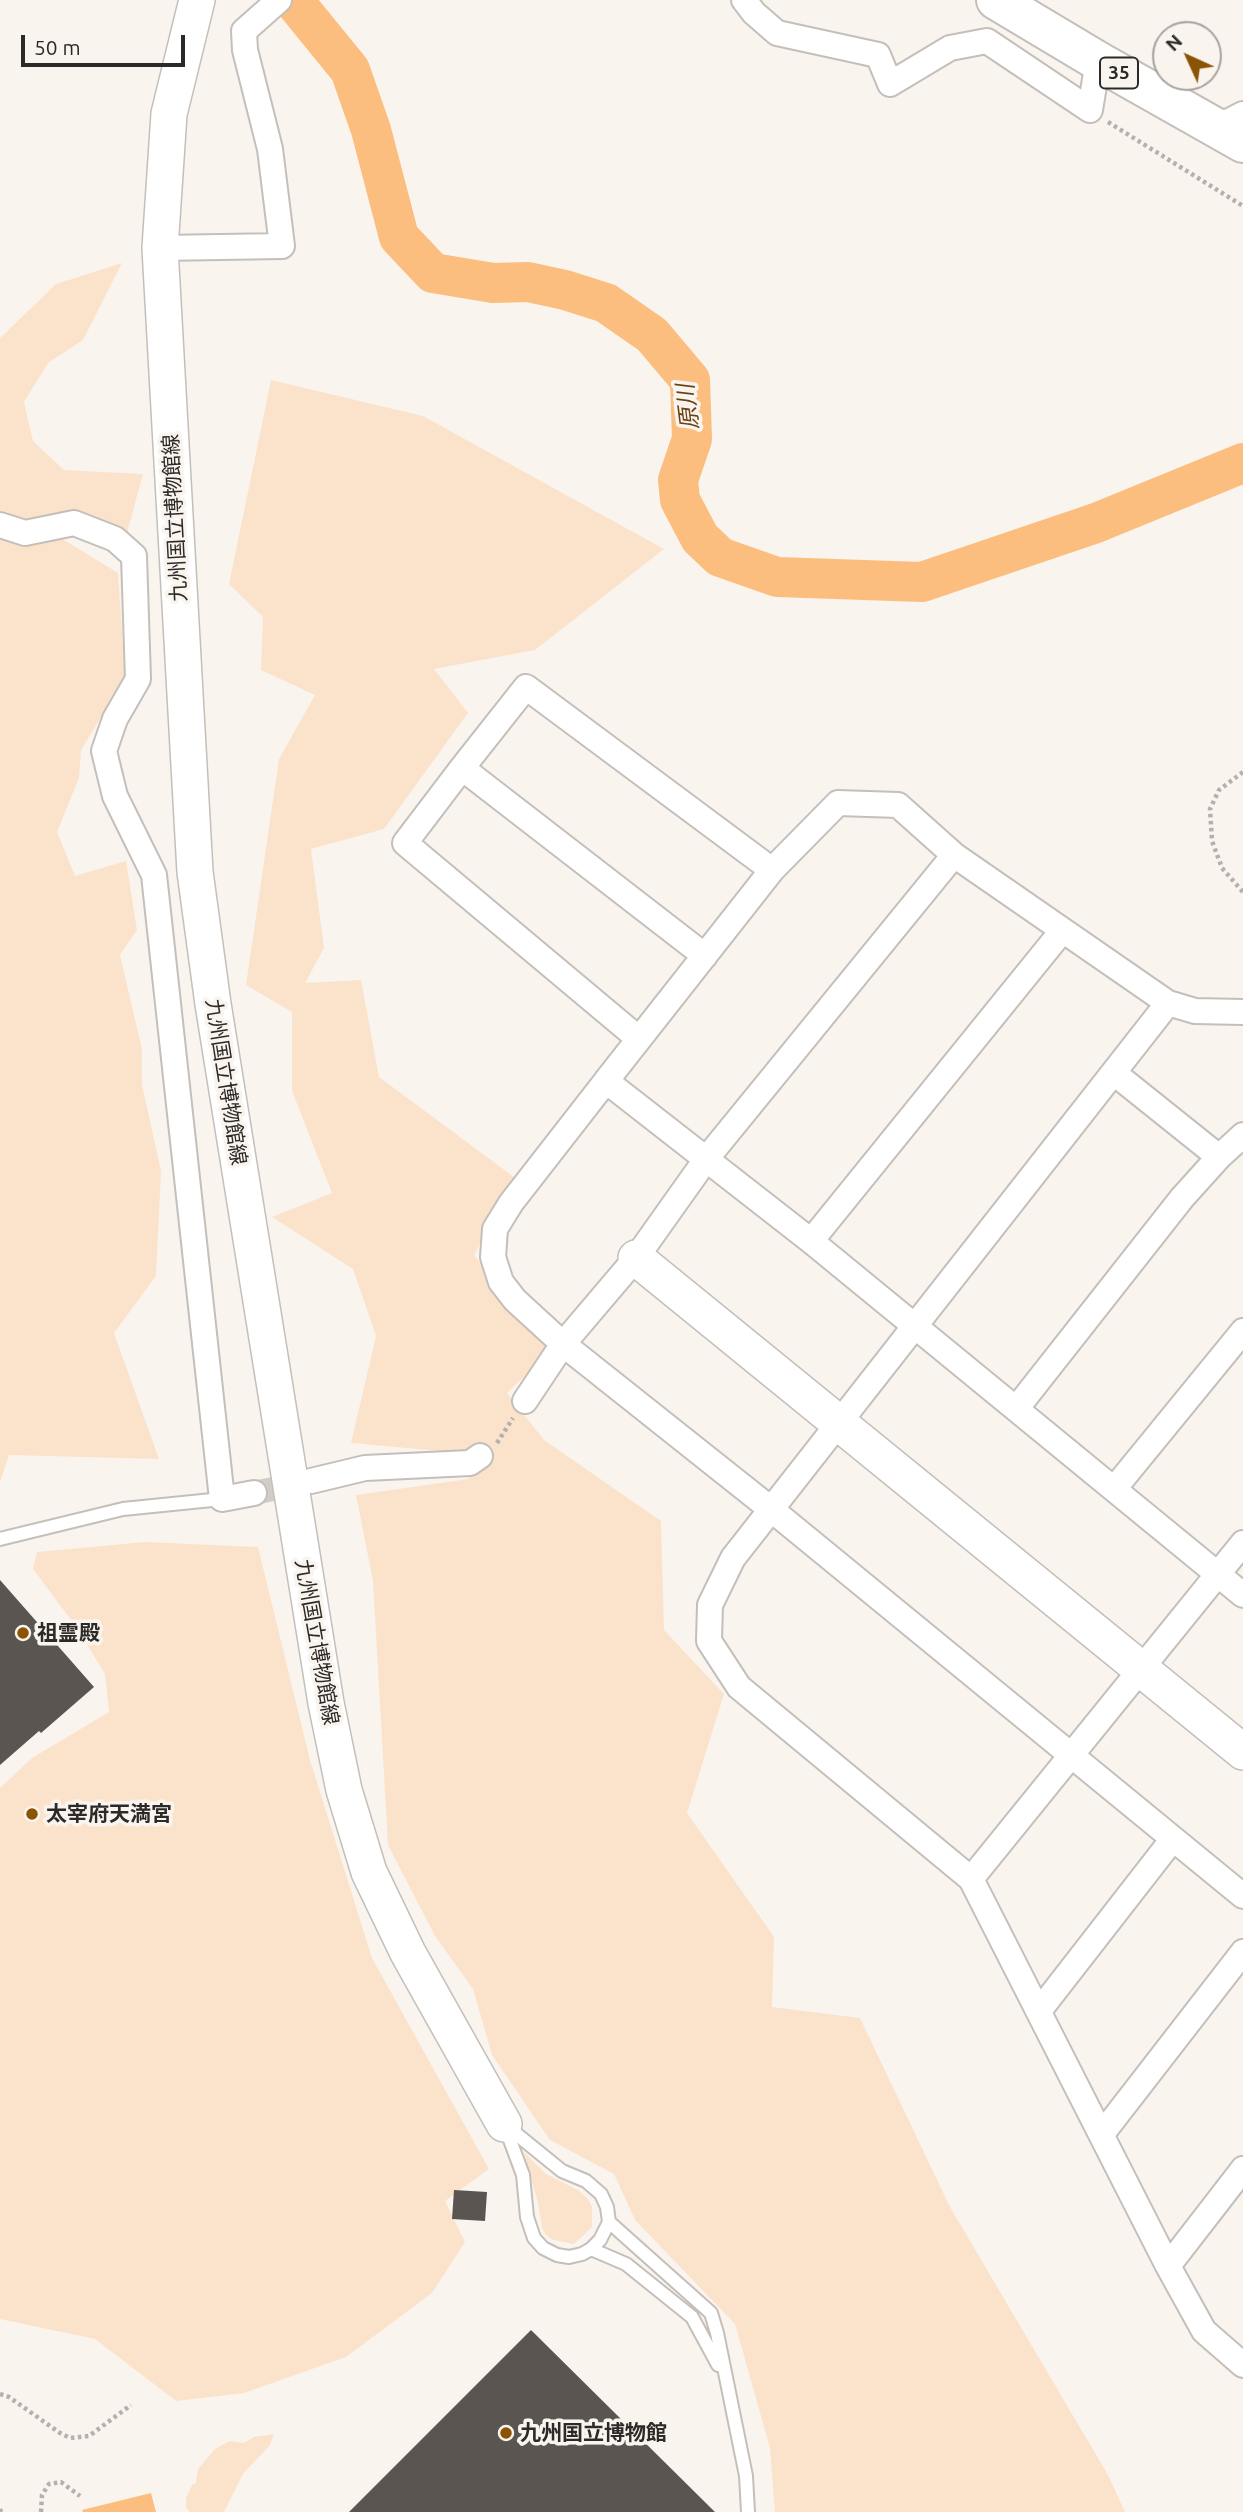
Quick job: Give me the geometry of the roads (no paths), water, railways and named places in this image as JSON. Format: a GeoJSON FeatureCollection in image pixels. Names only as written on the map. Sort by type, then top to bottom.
{"type":"FeatureCollection","features":[{"type":"Feature","properties":{"kind":"main road","name":"九州国立博物館線"},"geometry":{"type":"LineString","coordinates":[[198,0],[191,18],[169,114],[160,248],[195,872],[214,1004],[326,1703],[344,1790],[369,1872],[408,1954],[504,2124]]}},
{"type":"Feature","properties":{"kind":"main road","name":"35"},"geometry":{"type":"LineString","coordinates":[[996,0],[1098,61],[1234,128]]}},
{"type":"Feature","properties":{"kind":"main road"},"geometry":{"type":"LineString","coordinates":[[636,1258],[1243,1752]]}},
{"type":"Feature","properties":{"kind":"street"},"geometry":{"type":"LineString","coordinates":[[160,248],[282,246],[270,149],[245,50],[244,32],[279,0]]}},
{"type":"Feature","properties":{"kind":"street"},"geometry":{"type":"LineString","coordinates":[[744,0],[754,13],[777,33],[878,55],[890,84],[950,48],[987,41],[1090,110],[1098,61]]}},
{"type":"Feature","properties":{"kind":"street"},"geometry":{"type":"LineString","coordinates":[[0,525],[24,533],[74,523],[116,539],[134,556],[138,679],[115,719],[104,751],[114,796],[154,875],[222,1499],[254,1493]]}},
{"type":"Feature","properties":{"kind":"street"},"geometry":{"type":"LineString","coordinates":[[639,1039],[405,844],[461,768],[526,687],[772,870]]}},
{"type":"Feature","properties":{"kind":"street"},"geometry":{"type":"LineString","coordinates":[[461,768],[705,956]]}},
{"type":"Feature","properties":{"kind":"street"},"geometry":{"type":"LineString","coordinates":[[1243,1012],[1195,1011],[1168,1003],[954,855],[898,805],[838,803],[772,870],[511,1202],[495,1229],[493,1257],[501,1283],[515,1300],[563,1344],[772,1510],[1243,1896]]}},
{"type":"Feature","properties":{"kind":"street"},"geometry":{"type":"LineString","coordinates":[[525,1401],[563,1344],[636,1258],[707,1158],[954,855]]}},
{"type":"Feature","properties":{"kind":"street"},"geometry":{"type":"LineString","coordinates":[[811,1241],[1062,932]]}},
{"type":"Feature","properties":{"kind":"street"},"geometry":{"type":"LineString","coordinates":[[1168,1003],[733,1558],[710,1605],[709,1642],[739,1687],[971,1879],[1168,2266],[1204,2331],[1243,2364]]}},
{"type":"Feature","properties":{"kind":"street"},"geometry":{"type":"LineString","coordinates":[[1114,1073],[1219,1157]]}},
{"type":"Feature","properties":{"kind":"street"},"geometry":{"type":"LineString","coordinates":[[606,1081],[811,1241],[1243,1595]]}},
{"type":"Feature","properties":{"kind":"street"},"geometry":{"type":"LineString","coordinates":[[1016,1409],[1182,1198],[1243,1135]]}},
{"type":"Feature","properties":{"kind":"street"},"geometry":{"type":"LineString","coordinates":[[1114,1489],[1243,1331]]}},
{"type":"Feature","properties":{"kind":"street"},"geometry":{"type":"LineString","coordinates":[[311,1481],[365,1468],[470,1463],[480,1457]]}},
{"type":"Feature","properties":{"kind":"street"},"geometry":{"type":"LineString","coordinates":[[971,1879],[1243,1543]]}},
{"type":"Feature","properties":{"kind":"street"},"geometry":{"type":"LineString","coordinates":[[1039,2011],[1172,1840]]}},
{"type":"Feature","properties":{"kind":"street"},"geometry":{"type":"LineString","coordinates":[[1102,2134],[1243,1952]]}},
{"type":"Feature","properties":{"kind":"street"},"geometry":{"type":"LineString","coordinates":[[1168,2266],[1243,2169]]}},
{"type":"Feature","properties":{"kind":"lane"},"geometry":{"type":"LineString","coordinates":[[0,1539],[123,1509],[222,1499]]}},
{"type":"Feature","properties":{"kind":"lane"},"geometry":{"type":"LineString","coordinates":[[504,2124],[562,2171],[595,2187],[607,2207],[609,2222],[607,2230],[591,2249],[569,2257],[557,2255],[534,2238],[527,2217],[523,2175],[504,2124]]}},
{"type":"Feature","properties":{"kind":"lane"},"geometry":{"type":"LineString","coordinates":[[609,2222],[711,2312],[746,2476],[748,2512]]}},
{"type":"Feature","properties":{"kind":"lane"},"geometry":{"type":"LineString","coordinates":[[591,2249],[626,2264],[692,2317],[725,2378]]}},
{"type":"Feature","properties":{"kind":"waterway","name":"原川"},"geometry":{"type":"LineString","coordinates":[[293,0],[350,70],[371,130],[399,237],[433,273],[493,283],[528,282],[606,303],[652,335],[690,380],[692,439],[678,480],[680,500],[700,538],[720,557],[777,577],[922,582],[1096,523],[1243,463]]}},
{"type":"Feature","properties":{"kind":"tunnel"},"geometry":{"type":"LineString","coordinates":[[254,1493],[307,1482]]}},
{"type":"Feature","properties":{"kind":"place","name":"祖霊殿"},"geometry":{"type":"Point","coordinates":[23,1633]}},
{"type":"Feature","properties":{"kind":"place","name":"太宰府天満宮"},"geometry":{"type":"Point","coordinates":[32,1814]}},
{"type":"Feature","properties":{"kind":"place","name":"九州国立博物館"},"geometry":{"type":"Point","coordinates":[506,2433]}}]}
